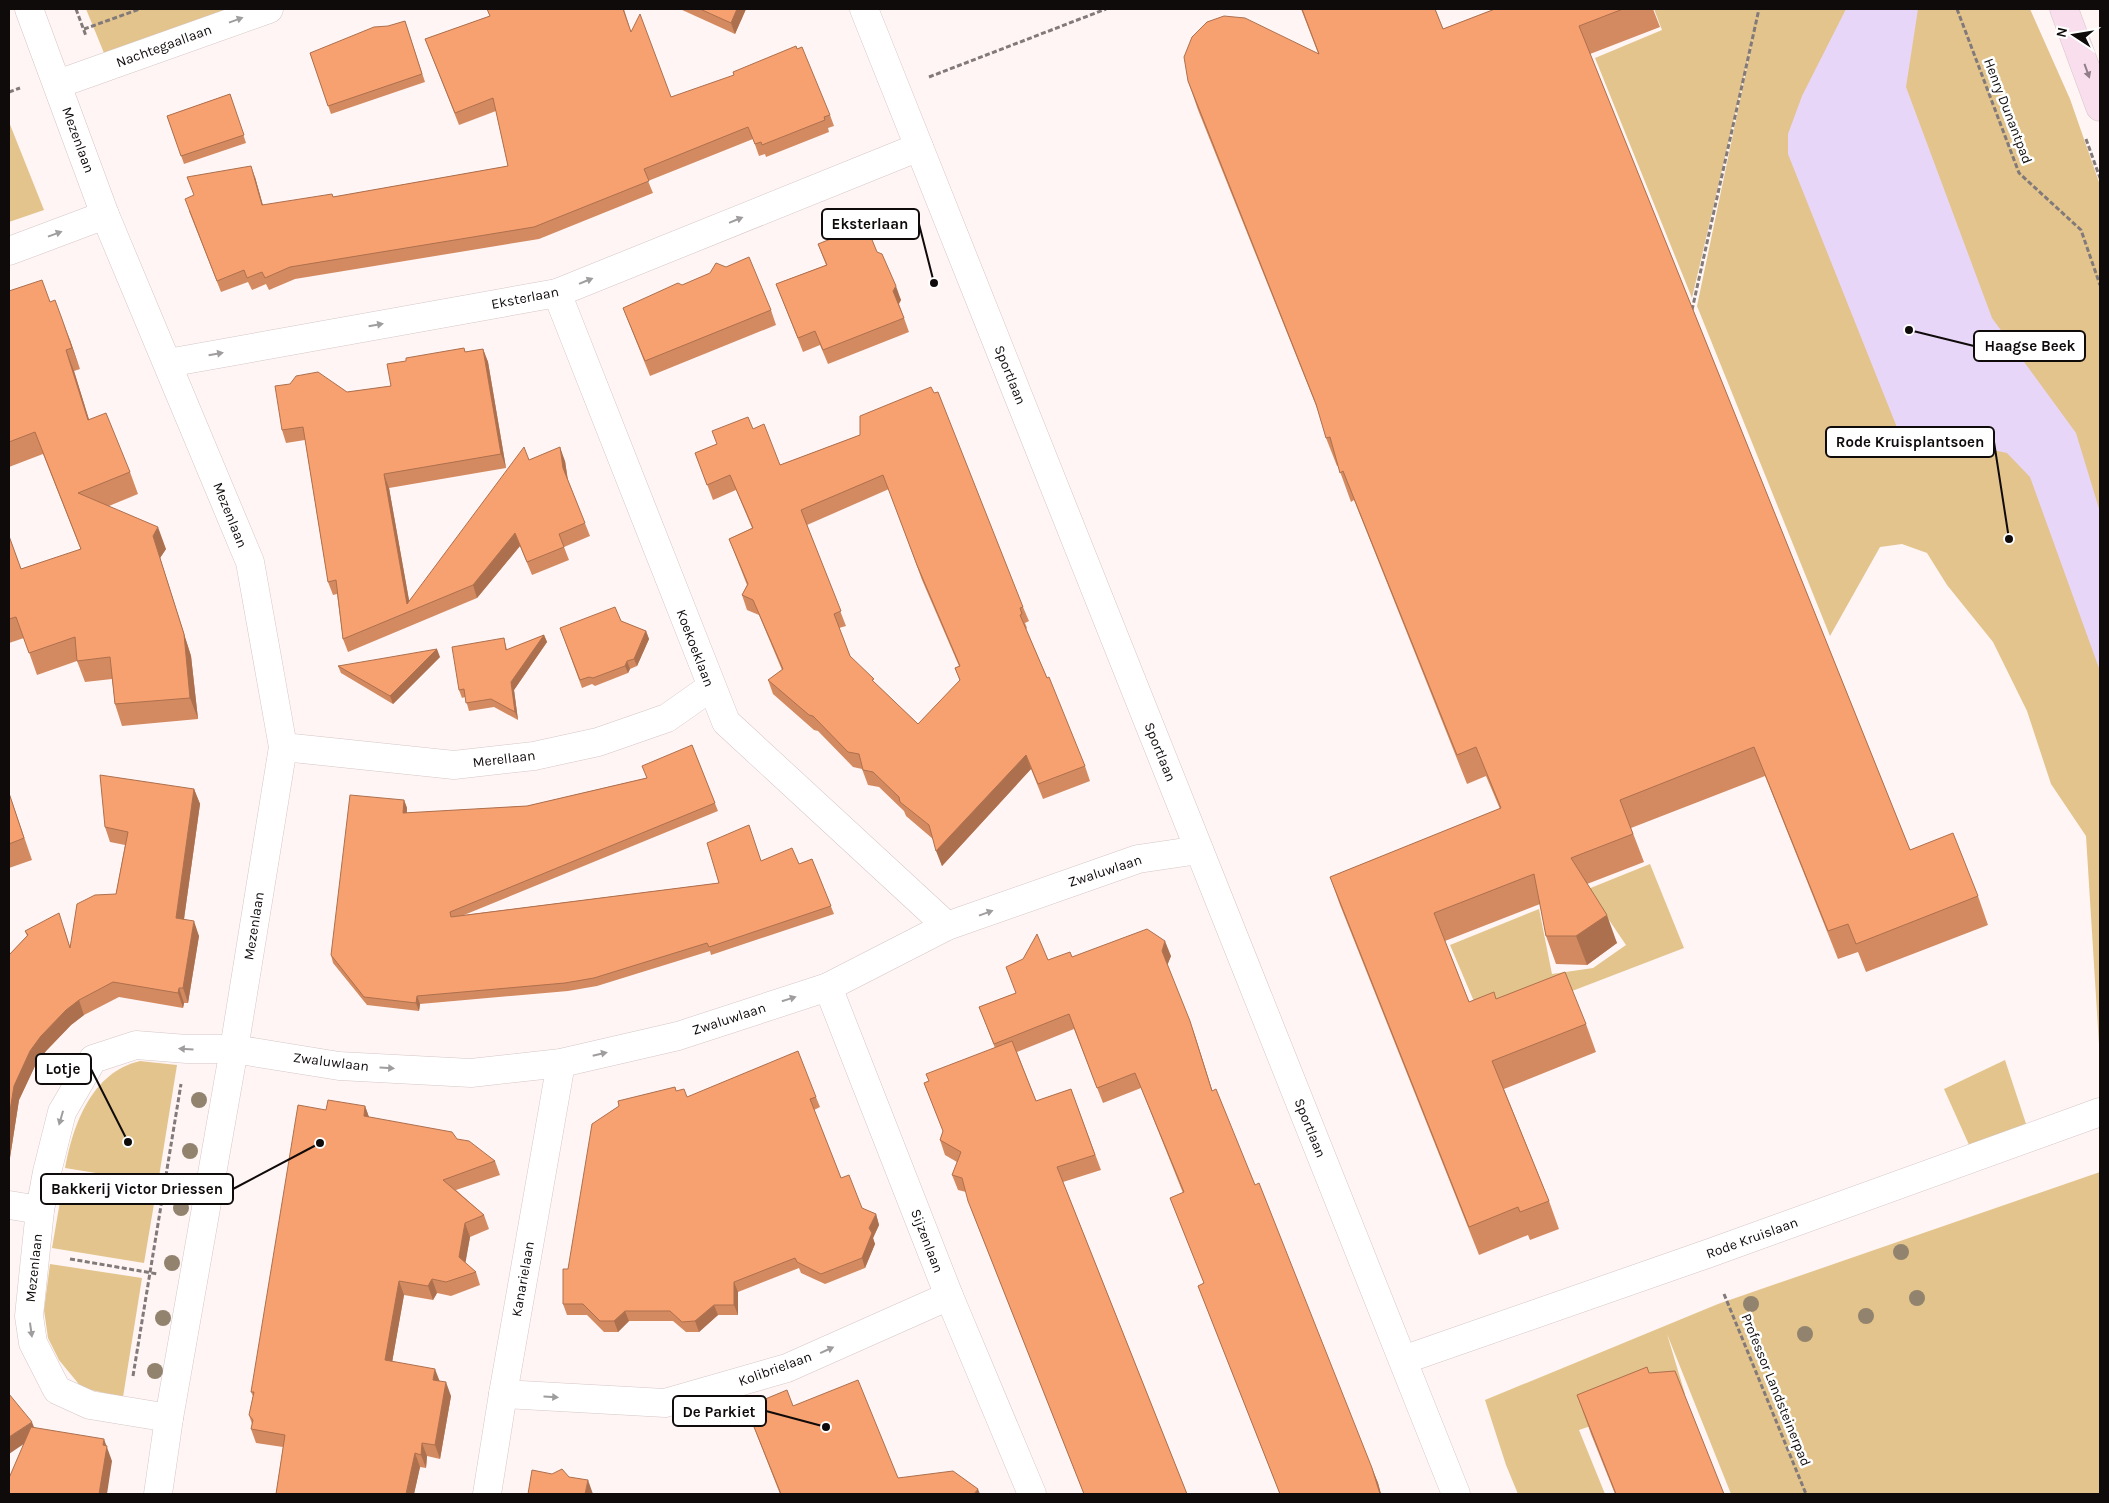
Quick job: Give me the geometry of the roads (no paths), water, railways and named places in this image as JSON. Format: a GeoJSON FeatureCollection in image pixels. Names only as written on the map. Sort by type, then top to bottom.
{"type":"FeatureCollection","features":[{"type":"Feature","properties":{"kind":"main road"},"geometry":{"type":"LineString","coordinates":[[2064,9],[2100,107]]}},
{"type":"Feature","properties":{"kind":"street","name":"Mezenlaan"},"geometry":{"type":"LineString","coordinates":[[29,9],[105,215],[250,562],[283,747],[234,1049],[169,1418],[158,1494]]}},
{"type":"Feature","properties":{"kind":"street","name":"Nachtegaallaan"},"geometry":{"type":"LineString","coordinates":[[58,84],[269,9]]}},
{"type":"Feature","properties":{"kind":"street","name":"Sportlaan"},"geometry":{"type":"LineString","coordinates":[[864,9],[1456,1494]]}},
{"type":"Feature","properties":{"kind":"street","name":"Eksterlaan"},"geometry":{"type":"LineString","coordinates":[[168,362],[557,293],[919,146]]}},
{"type":"Feature","properties":{"kind":"street"},"geometry":{"type":"LineString","coordinates":[[9,251],[105,215]]}},
{"type":"Feature","properties":{"kind":"street","name":"Koekoeklaan"},"geometry":{"type":"LineString","coordinates":[[557,293],[726,722],[947,926]]}},
{"type":"Feature","properties":{"kind":"street","name":"Merellaan"},"geometry":{"type":"LineString","coordinates":[[283,747],[454,765],[534,756],[598,742],[666,718],[711,688]]}},
{"type":"Feature","properties":{"kind":"street","name":"Zwaluwlaan"},"geometry":{"type":"LineString","coordinates":[[234,1049],[339,1066],[471,1073],[561,1063],[678,1036],[828,987],[947,926],[1138,859],[1199,850]]}},
{"type":"Feature","properties":{"kind":"street","name":"Sijzenlaan"},"geometry":{"type":"LineString","coordinates":[[828,987],[949,1296],[1032,1494]]}},
{"type":"Feature","properties":{"kind":"street","name":"Mezenlaan"},"geometry":{"type":"LineString","coordinates":[[169,1418],[90,1405],[57,1390],[33,1343],[29,1316],[40,1210],[62,1112],[93,1059],[136,1045],[187,1049],[234,1049]]}},
{"type":"Feature","properties":{"kind":"street","name":"Kanarielaan"},"geometry":{"type":"LineString","coordinates":[[487,1494],[561,1063]]}},
{"type":"Feature","properties":{"kind":"street","name":"Rode Kruislaan"},"geometry":{"type":"LineString","coordinates":[[1403,1360],[1698,1257],[2100,1112]]}},
{"type":"Feature","properties":{"kind":"street"},"geometry":{"type":"LineString","coordinates":[[9,1205],[40,1210]]}},
{"type":"Feature","properties":{"kind":"street","name":"Kolibrielaan"},"geometry":{"type":"LineString","coordinates":[[503,1394],[665,1403],[787,1368],[949,1296]]}},
{"type":"Feature","properties":{"kind":"place","name":"Eksterlaan"},"geometry":{"type":"Point","coordinates":[934,283]}},
{"type":"Feature","properties":{"kind":"place","name":"Haagse Beek"},"geometry":{"type":"Point","coordinates":[1909,330]}},
{"type":"Feature","properties":{"kind":"place","name":"Rode Kruisplantsoen"},"geometry":{"type":"Point","coordinates":[2009,539]}},
{"type":"Feature","properties":{"kind":"place","name":"Lotje"},"geometry":{"type":"Point","coordinates":[128,1142]}},
{"type":"Feature","properties":{"kind":"place","name":"Bakkerij Victor Driessen"},"geometry":{"type":"Point","coordinates":[320,1143]}},
{"type":"Feature","properties":{"kind":"place","name":"De Parkiet"},"geometry":{"type":"Point","coordinates":[826,1427]}}]}
